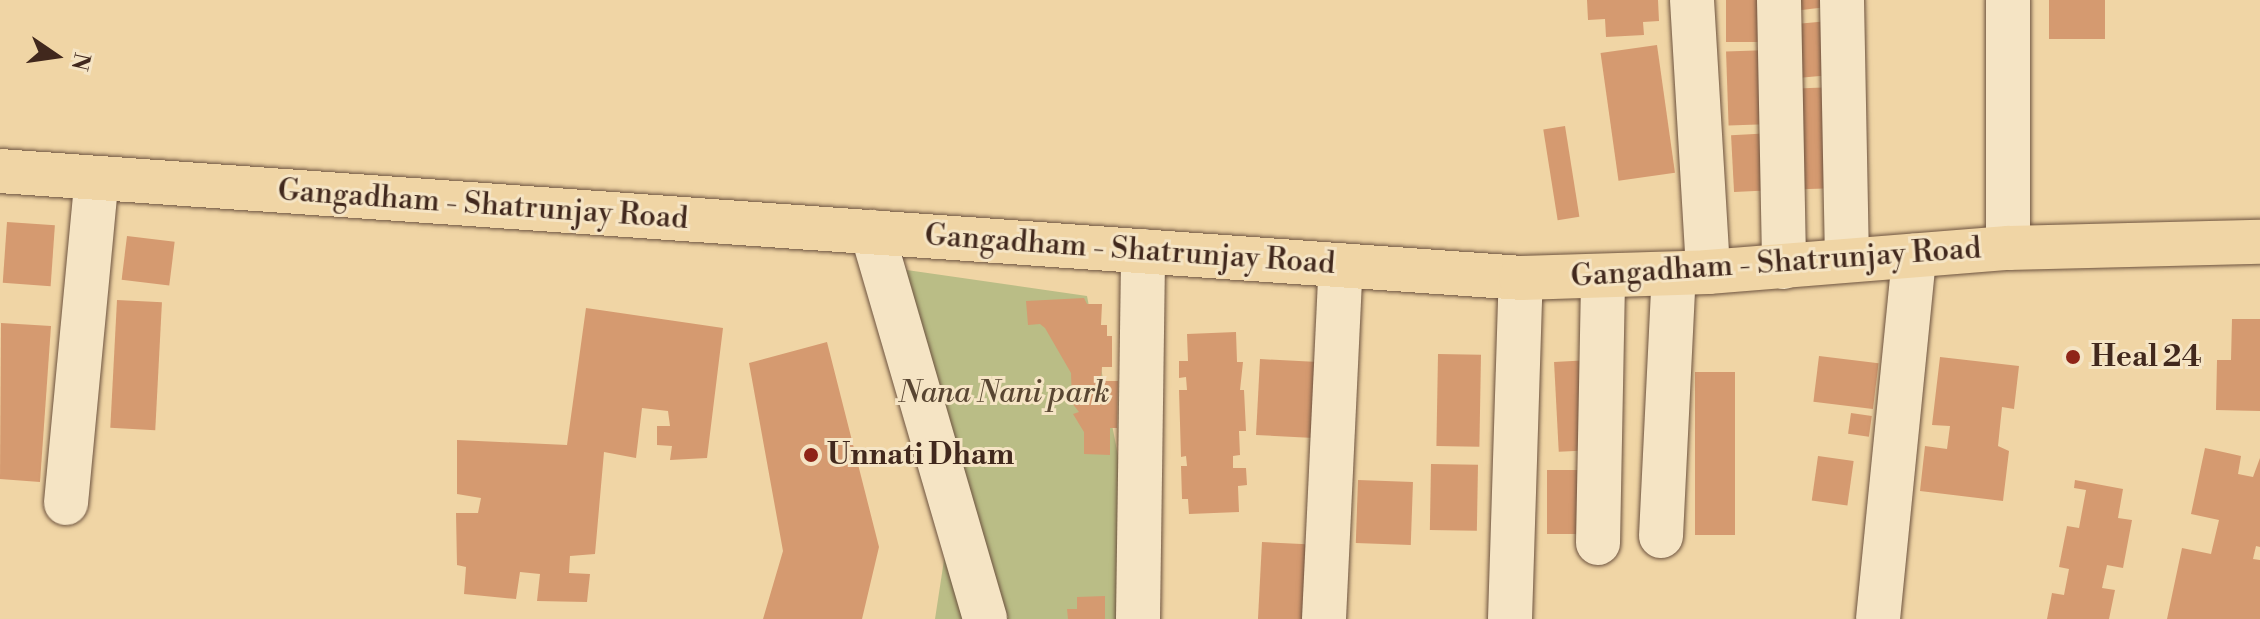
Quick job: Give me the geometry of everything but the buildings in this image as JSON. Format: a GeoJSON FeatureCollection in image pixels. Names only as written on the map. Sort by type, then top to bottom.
{"type":"FeatureCollection","features":[{"type":"Feature","properties":{"kind":"main road","name":"Gangadham - Shatrunjay Road"},"geometry":{"type":"LineString","coordinates":[[0,171],[1521,278],[1691,273],[2008,248],[2260,242]]}},
{"type":"Feature","properties":{"kind":"street"},"geometry":{"type":"LineString","coordinates":[[1661,536],[1691,273],[1692,0]]}},
{"type":"Feature","properties":{"kind":"street"},"geometry":{"type":"LineString","coordinates":[[1779,0],[1784,267]]}},
{"type":"Feature","properties":{"kind":"street"},"geometry":{"type":"LineString","coordinates":[[1842,0],[1847,260]]}},
{"type":"Feature","properties":{"kind":"street"},"geometry":{"type":"LineString","coordinates":[[2008,0],[2008,248]]}},
{"type":"Feature","properties":{"kind":"street"},"geometry":{"type":"LineString","coordinates":[[66,503],[97,178]]}},
{"type":"Feature","properties":{"kind":"street"},"geometry":{"type":"LineString","coordinates":[[872,232],[985,619]]}},
{"type":"Feature","properties":{"kind":"street"},"geometry":{"type":"LineString","coordinates":[[1138,619],[1143,251]]}},
{"type":"Feature","properties":{"kind":"street"},"geometry":{"type":"LineString","coordinates":[[1878,619],[1914,256]]}},
{"type":"Feature","properties":{"kind":"street"},"geometry":{"type":"LineString","coordinates":[[1324,619],[1341,265]]}},
{"type":"Feature","properties":{"kind":"street"},"geometry":{"type":"LineString","coordinates":[[1598,543],[1603,277]]}},
{"type":"Feature","properties":{"kind":"street"},"geometry":{"type":"LineString","coordinates":[[1510,619],[1521,278]]}},
{"type":"Feature","properties":{"kind":"green space","name":"Nana Nani park"},"geometry":{"type":"Polygon","coordinates":[[[865,264],[1087,296],[1135,543],[1129,619],[935,619],[946,547],[865,264]]]}},
{"type":"Feature","properties":{"kind":"place","name":"Heal 24"},"geometry":{"type":"Point","coordinates":[2073,357]}},
{"type":"Feature","properties":{"kind":"place","name":"Unnati Dham"},"geometry":{"type":"Point","coordinates":[811,455]}}]}
